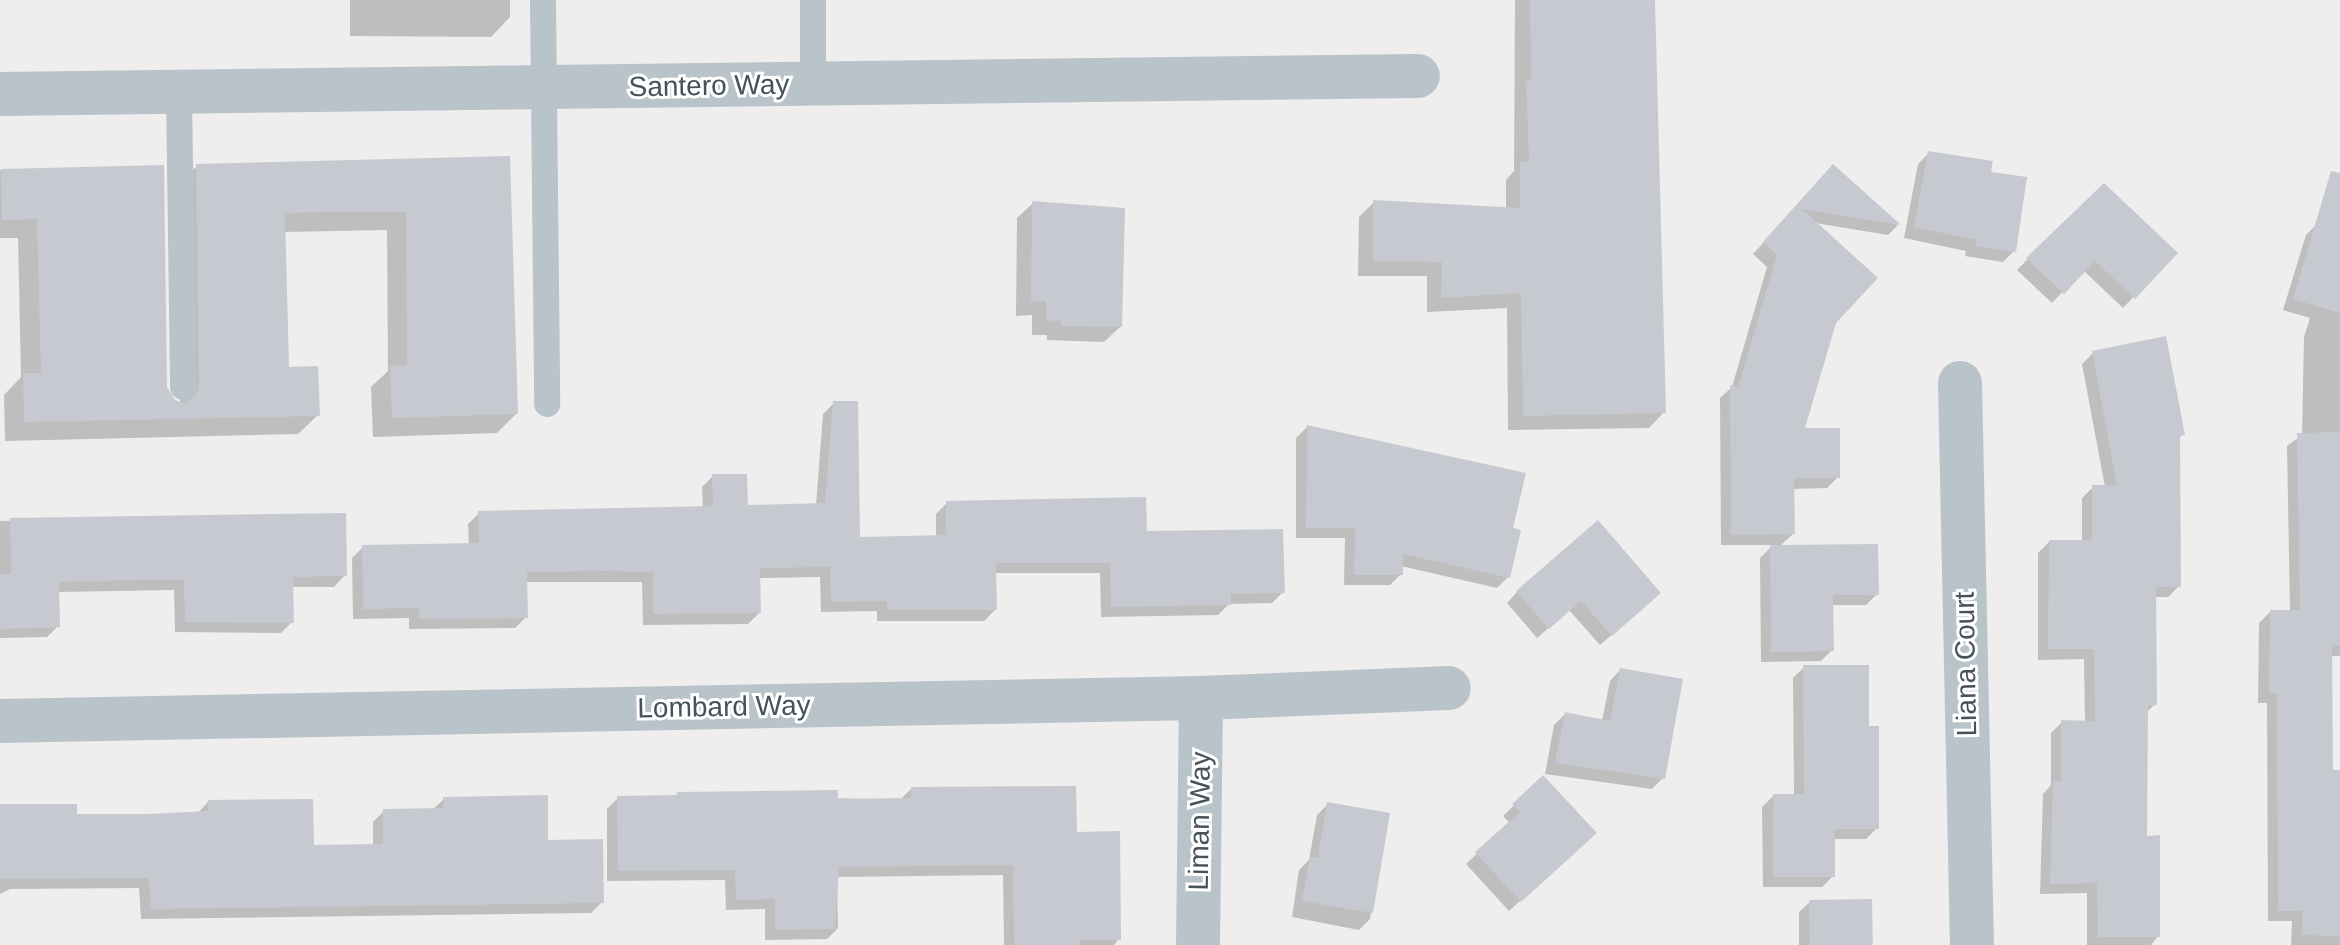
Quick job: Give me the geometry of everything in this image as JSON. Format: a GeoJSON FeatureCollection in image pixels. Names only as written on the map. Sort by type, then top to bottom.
{"type":"FeatureCollection","features":[{"type":"Feature","properties":{"kind":"street","name":"Santero Way"},"geometry":{"type":"LineString","coordinates":[[0,94],[1418,76]]}},
{"type":"Feature","properties":{"kind":"street","name":"Liana Court"},"geometry":{"type":"LineString","coordinates":[[1960,383],[1972,945]]}},
{"type":"Feature","properties":{"kind":"street","name":"Lombard Way"},"geometry":{"type":"LineString","coordinates":[[0,721],[1201,698],[1449,688]]}},
{"type":"Feature","properties":{"kind":"street","name":"Liman Way"},"geometry":{"type":"LineString","coordinates":[[1198,945],[1201,698]]}},
{"type":"Feature","properties":{"kind":"lane"},"geometry":{"type":"LineString","coordinates":[[543,0],[547,404]]}},
{"type":"Feature","properties":{"kind":"lane"},"geometry":{"type":"LineString","coordinates":[[813,0],[813,84]]}},
{"type":"Feature","properties":{"kind":"lane"},"geometry":{"type":"LineString","coordinates":[[179,93],[183,387]]}},
{"type":"Feature","properties":{"kind":"building"},"geometry":{"type":"Polygon","coordinates":[[[1530,0],[1655,0],[1666,413],[1523,416],[1521,293],[1441,298],[1442,262],[1373,261],[1373,200],[1520,208],[1520,162],[1529,162],[1526,81],[1531,81],[1530,0]]]}},
{"type":"Feature","properties":{"kind":"building"},"geometry":{"type":"Polygon","coordinates":[[[1928,151],[1993,161],[1991,172],[2027,177],[2016,252],[1975,246],[1976,240],[1914,227],[1928,151]]]}},
{"type":"Feature","properties":{"kind":"building"},"geometry":{"type":"Polygon","coordinates":[[[510,156],[518,414],[392,418],[390,366],[407,365],[406,212],[325,212],[285,213],[289,367],[318,366],[320,416],[24,422],[23,373],[41,373],[37,219],[2,220],[1,169],[164,165],[167,387],[175,400],[184,403],[196,395],[199,387],[196,164],[510,156]]]}},
{"type":"Feature","properties":{"kind":"building"},"geometry":{"type":"Polygon","coordinates":[[[1833,164],[1901,225],[1802,209],[1878,278],[1836,323],[1805,428],[1840,428],[1840,478],[1794,478],[1795,534],[1731,535],[1730,385],[1738,387],[1777,255],[1763,242],[1833,164]]]}},
{"type":"Feature","properties":{"kind":"building"},"geometry":{"type":"Polygon","coordinates":[[[2331,171],[2340,173],[2340,313],[2293,299],[2331,171]]]}},
{"type":"Feature","properties":{"kind":"building"},"geometry":{"type":"Polygon","coordinates":[[[2104,183],[2178,253],[2135,299],[2095,261],[2064,294],[2026,258],[2104,183]]]}},
{"type":"Feature","properties":{"kind":"building"},"geometry":{"type":"Polygon","coordinates":[[[1032,201],[1125,208],[1122,327],[1061,326],[1061,320],[1046,321],[1046,301],[1031,302],[1032,201]]]}},
{"type":"Feature","properties":{"kind":"building"},"geometry":{"type":"Polygon","coordinates":[[[2166,336],[2185,435],[2180,436],[2181,587],[2156,587],[2157,705],[2148,705],[2147,836],[2160,835],[2160,937],[2098,937],[2097,883],[2050,884],[2053,781],[2061,781],[2061,720],[2095,721],[2094,649],[2048,649],[2049,540],[2092,540],[2092,485],[2117,485],[2092,351],[2166,336]]]}},
{"type":"Feature","properties":{"kind":"building"},"geometry":{"type":"Polygon","coordinates":[[[833,401],[858,401],[860,537],[946,535],[946,501],[1146,497],[1147,531],[1283,529],[1285,593],[1231,594],[1231,605],[1111,607],[1110,563],[996,563],[997,610],[887,610],[887,601],[831,602],[830,567],[760,568],[761,613],[653,614],[653,572],[606,571],[527,572],[528,618],[419,619],[419,608],[363,609],[362,545],[479,543],[478,511],[713,506],[712,474],[747,474],[748,505],[825,503],[833,401]]]}},
{"type":"Feature","properties":{"kind":"building"},"geometry":{"type":"Polygon","coordinates":[[[1307,425],[1526,473],[1513,528],[1521,530],[1510,578],[1403,554],[1403,575],[1354,575],[1355,528],[1306,528],[1307,425]]]}},
{"type":"Feature","properties":{"kind":"building"},"geometry":{"type":"Polygon","coordinates":[[[2340,432],[2340,646],[2332,645],[2333,770],[2340,770],[2340,936],[2302,935],[2302,911],[2278,911],[2277,693],[2269,693],[2270,610],[2300,610],[2297,433],[2340,432]]]}},
{"type":"Feature","properties":{"kind":"building"},"geometry":{"type":"Polygon","coordinates":[[[346,513],[347,576],[293,577],[294,623],[185,622],[184,580],[138,580],[59,582],[60,627],[0,629],[0,574],[11,574],[10,518],[346,513]]]}},
{"type":"Feature","properties":{"kind":"building"},"geometry":{"type":"Polygon","coordinates":[[[1598,520],[1661,593],[1612,636],[1581,601],[1549,629],[1516,591],[1598,520]]]}},
{"type":"Feature","properties":{"kind":"building"},"geometry":{"type":"Polygon","coordinates":[[[1878,544],[1879,595],[1833,595],[1834,651],[1771,652],[1770,545],[1878,544]]]}},
{"type":"Feature","properties":{"kind":"building"},"geometry":{"type":"Polygon","coordinates":[[[1803,665],[1869,665],[1869,726],[1879,726],[1879,829],[1835,829],[1835,877],[1773,877],[1773,794],[1804,794],[1803,665]]]}},
{"type":"Feature","properties":{"kind":"building"},"geometry":{"type":"Polygon","coordinates":[[[1620,668],[1683,679],[1665,779],[1555,763],[1565,712],[1610,721],[1620,668]]]}},
{"type":"Feature","properties":{"kind":"building"},"geometry":{"type":"Polygon","coordinates":[[[1543,775],[1597,833],[1521,902],[1475,852],[1520,812],[1512,804],[1543,775]]]}},
{"type":"Feature","properties":{"kind":"building"},"geometry":{"type":"Polygon","coordinates":[[[1076,786],[1077,832],[1120,831],[1121,940],[1080,940],[1080,945],[1014,945],[1013,865],[839,867],[835,929],[775,930],[775,899],[736,900],[735,870],[618,871],[617,796],[838,790],[838,799],[911,798],[911,787],[1076,786]]]}},
{"type":"Feature","properties":{"kind":"building"},"geometry":{"type":"Polygon","coordinates":[[[548,795],[548,840],[603,839],[604,903],[151,909],[149,878],[0,879],[0,804],[77,804],[77,814],[148,814],[209,811],[208,800],[313,799],[314,845],[383,844],[383,809],[443,808],[443,797],[548,795]]]}},
{"type":"Feature","properties":{"kind":"building"},"geometry":{"type":"Polygon","coordinates":[[[1327,802],[1390,813],[1373,913],[1302,901],[1310,857],[1318,858],[1327,802]]]}},
{"type":"Feature","properties":{"kind":"building"},"geometry":{"type":"Polygon","coordinates":[[[1872,899],[1873,945],[1810,945],[1809,900],[1872,899]]]}}]}
